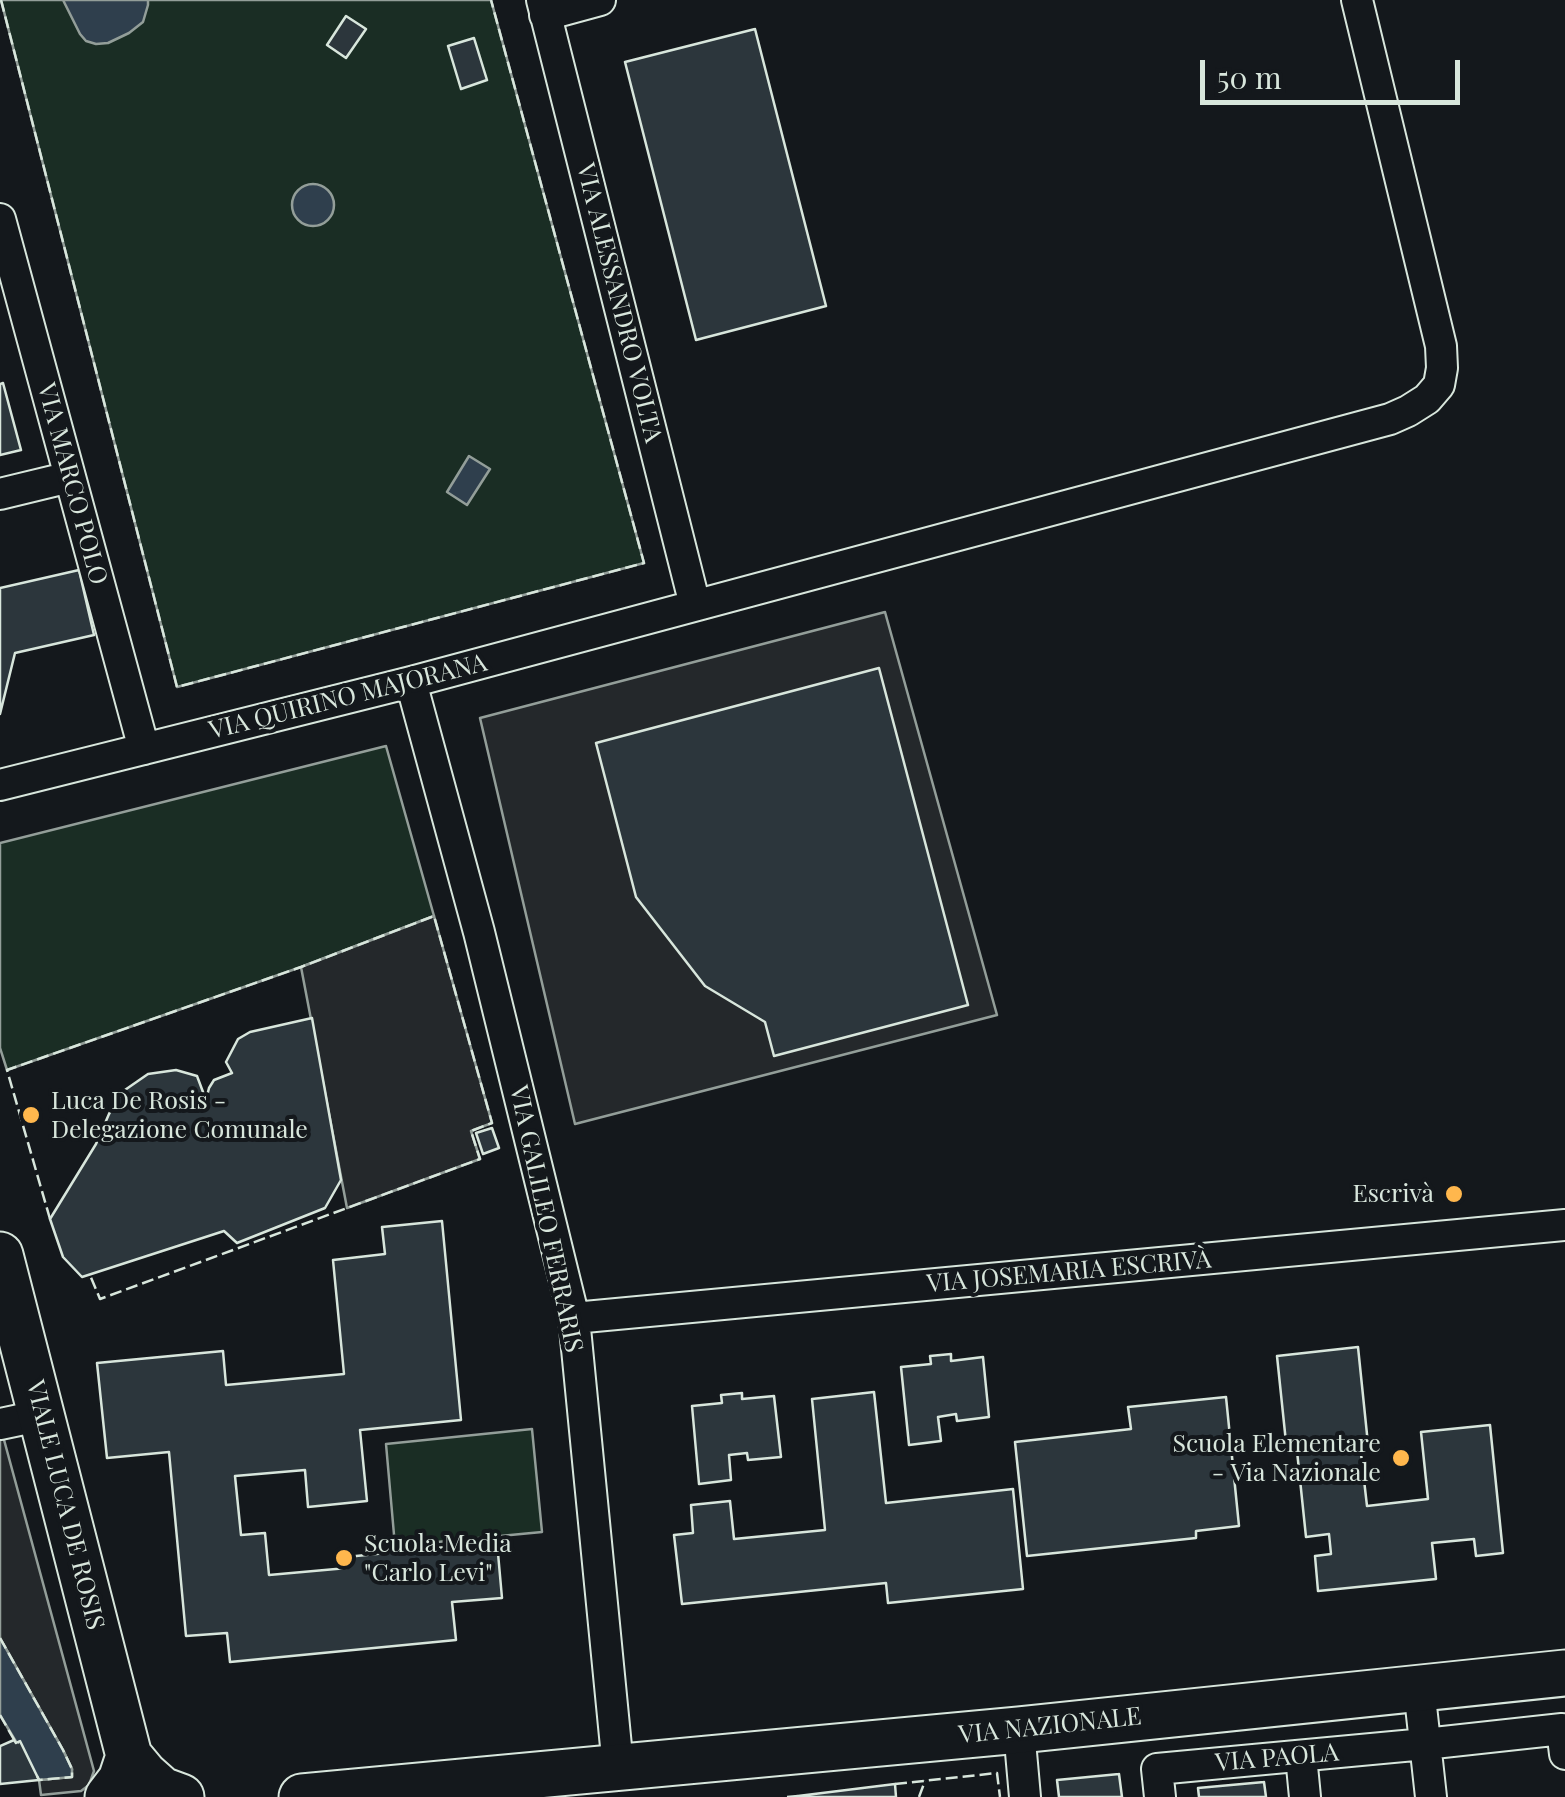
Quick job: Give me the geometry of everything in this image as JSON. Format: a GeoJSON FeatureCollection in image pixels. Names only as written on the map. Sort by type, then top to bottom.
{"type":"FeatureCollection","features":[{"type":"Feature","properties":{"kind":"main road","name":"VIALE LUCA DE ROSIS"},"geometry":{"type":"LineString","coordinates":[[0,1254],[22,1420],[129,1756]]}},
{"type":"Feature","properties":{"kind":"main road","name":"VIA NAZIONALE"},"geometry":{"type":"LineString","coordinates":[[471,1789],[522,1786],[618,1768],[1565,1673]]}},
{"type":"Feature","properties":{"kind":"main road"},"geometry":{"type":"LineString","coordinates":[[108,1797],[121,1780],[129,1756]]}},
{"type":"Feature","properties":{"kind":"main road"},"geometry":{"type":"LineString","coordinates":[[129,1756],[162,1790],[182,1797]]}},
{"type":"Feature","properties":{"kind":"main road"},"geometry":{"type":"LineString","coordinates":[[302,1797],[471,1789]]}},
{"type":"Feature","properties":{"kind":"street"},"geometry":{"type":"LineString","coordinates":[[544,7],[600,0]]}},
{"type":"Feature","properties":{"kind":"street","name":"VIA QUIRINO MAJORANA"},"geometry":{"type":"LineString","coordinates":[[0,785],[411,682],[1408,412],[1439,385],[1442,368],[1438,328],[1357,0]]}},
{"type":"Feature","properties":{"kind":"street","name":"VIA ALESSANDRO VOLTA"},"geometry":{"type":"LineString","coordinates":[[544,7],[696,605]]}},
{"type":"Feature","properties":{"kind":"street","name":"VIA MARCO POLO"},"geometry":{"type":"LineString","coordinates":[[0,219],[144,750]]}},
{"type":"Feature","properties":{"kind":"street"},"geometry":{"type":"LineString","coordinates":[[0,494],[70,477]]}},
{"type":"Feature","properties":{"kind":"street","name":"VIA GALILEO FERRARIS"},"geometry":{"type":"LineString","coordinates":[[411,682],[484,950],[574,1318],[618,1768]]}},
{"type":"Feature","properties":{"kind":"street","name":"VIA JOSEMARIA ESCRIVÀ"},"geometry":{"type":"LineString","coordinates":[[574,1318],[1565,1225]]}},
{"type":"Feature","properties":{"kind":"street"},"geometry":{"type":"LineString","coordinates":[[1419,1688],[1431,1797]]}},
{"type":"Feature","properties":{"kind":"street"},"geometry":{"type":"LineString","coordinates":[[1019,1730],[1025,1797]]}},
{"type":"Feature","properties":{"kind":"street","name":"VIA PAOLA"},"geometry":{"type":"LineString","coordinates":[[1160,1797],[1157,1769],[1425,1744],[1564,1737]]}},
{"type":"Feature","properties":{"kind":"street"},"geometry":{"type":"LineString","coordinates":[[1301,1756],[1305,1797]]}},
{"type":"Feature","properties":{"kind":"green space"},"geometry":{"type":"Polygon","coordinates":[[[1,0],[491,0],[644,563],[177,687],[1,0]]]}},
{"type":"Feature","properties":{"kind":"green space"},"geometry":{"type":"Polygon","coordinates":[[[386,746],[434,916],[7,1070],[0,1048],[0,843],[386,746]]]}},
{"type":"Feature","properties":{"kind":"green space"},"geometry":{"type":"Polygon","coordinates":[[[532,1429],[542,1532],[395,1546],[386,1444],[532,1429]]]}},
{"type":"Feature","properties":{"kind":"shaded area"},"geometry":{"type":"Polygon","coordinates":[[[885,612],[997,1015],[575,1124],[480,718],[885,612]]]}},
{"type":"Feature","properties":{"kind":"shaded area"},"geometry":{"type":"Polygon","coordinates":[[[434,916],[492,1123],[471,1131],[480,1159],[347,1208],[301,967],[434,916]]]}},
{"type":"Feature","properties":{"kind":"shaded area"},"geometry":{"type":"Polygon","coordinates":[[[0,1425],[94,1771],[89,1785],[81,1791],[41,1795],[39,1780],[71,1777],[72,1769],[0,1638],[0,1425]]]}},
{"type":"Feature","properties":{"kind":"water"},"geometry":{"type":"Polygon","coordinates":[[[63,0],[148,0],[148,5],[143,22],[129,33],[96,44],[80,34],[63,0]]]}},
{"type":"Feature","properties":{"kind":"water"},"geometry":{"type":"Polygon","coordinates":[[[313,184],[328,190],[334,205],[328,220],[313,226],[298,220],[292,205],[298,190],[313,184]]]}},
{"type":"Feature","properties":{"kind":"water"},"geometry":{"type":"Polygon","coordinates":[[[469,456],[490,469],[467,505],[447,492],[469,456]]]}},
{"type":"Feature","properties":{"kind":"water"},"geometry":{"type":"Polygon","coordinates":[[[0,1638],[63,1750],[72,1777],[39,1780],[0,1715],[0,1638]]]}},
{"type":"Feature","properties":{"kind":"building"},"geometry":{"type":"Polygon","coordinates":[[[346,16],[366,29],[346,58],[327,45],[346,16]]]}},
{"type":"Feature","properties":{"kind":"building"},"geometry":{"type":"Polygon","coordinates":[[[755,29],[826,306],[696,340],[625,62],[755,29]]]}},
{"type":"Feature","properties":{"kind":"building"},"geometry":{"type":"Polygon","coordinates":[[[474,38],[487,80],[461,89],[448,46],[474,38]]]}},
{"type":"Feature","properties":{"kind":"building"},"geometry":{"type":"Polygon","coordinates":[[[3,383],[21,450],[0,455],[0,384],[3,383]]]}},
{"type":"Feature","properties":{"kind":"building"},"geometry":{"type":"Polygon","coordinates":[[[79,570],[94,635],[15,653],[0,714],[0,588],[79,570]]]}},
{"type":"Feature","properties":{"kind":"building"},"geometry":{"type":"Polygon","coordinates":[[[879,668],[968,1005],[774,1056],[765,1022],[705,986],[636,897],[596,743],[879,668]]]}},
{"type":"Feature","properties":{"kind":"building"},"geometry":{"type":"Polygon","coordinates":[[[312,1018],[341,1180],[325,1208],[237,1243],[224,1231],[82,1277],[63,1257],[50,1219],[96,1144],[122,1092],[148,1074],[176,1070],[197,1076],[206,1100],[214,1080],[232,1073],[226,1062],[238,1039],[250,1032],[312,1018]]]}},
{"type":"Feature","properties":{"kind":"building"},"geometry":{"type":"Polygon","coordinates":[[[492,1128],[499,1148],[483,1154],[476,1133],[492,1128]]]}},
{"type":"Feature","properties":{"kind":"building"},"geometry":{"type":"Polygon","coordinates":[[[442,1221],[461,1420],[360,1430],[367,1501],[308,1507],[305,1470],[235,1476],[241,1535],[265,1533],[269,1575],[347,1568],[346,1557],[497,1542],[502,1598],[452,1602],[456,1640],[230,1662],[227,1633],[186,1636],[169,1452],[107,1458],[97,1363],[223,1351],[226,1385],[344,1374],[333,1260],[385,1254],[382,1227],[442,1221]]]}},
{"type":"Feature","properties":{"kind":"building"},"geometry":{"type":"Polygon","coordinates":[[[1358,1347],[1368,1444],[1360,1445],[1367,1506],[1428,1499],[1421,1432],[1490,1425],[1503,1553],[1476,1556],[1474,1539],[1432,1543],[1436,1579],[1318,1591],[1315,1556],[1331,1554],[1329,1534],[1306,1537],[1297,1451],[1287,1452],[1277,1356],[1358,1347]]]}},
{"type":"Feature","properties":{"kind":"building"},"geometry":{"type":"Polygon","coordinates":[[[951,1354],[951,1361],[983,1357],[989,1417],[957,1421],[956,1414],[938,1417],[941,1441],[909,1445],[901,1367],[931,1364],[930,1356],[951,1354]]]}},
{"type":"Feature","properties":{"kind":"building"},"geometry":{"type":"Polygon","coordinates":[[[874,1392],[886,1503],[1013,1489],[1023,1589],[888,1603],[886,1583],[682,1604],[674,1535],[693,1533],[691,1505],[730,1501],[734,1539],[825,1530],[812,1399],[874,1392]]]}},
{"type":"Feature","properties":{"kind":"building"},"geometry":{"type":"Polygon","coordinates":[[[742,1393],[742,1399],[774,1396],[781,1457],[748,1460],[747,1453],[729,1455],[731,1480],[699,1484],[692,1406],[722,1403],[721,1395],[742,1393]]]}},
{"type":"Feature","properties":{"kind":"building"},"geometry":{"type":"Polygon","coordinates":[[[1226,1397],[1239,1526],[1196,1531],[1196,1538],[1027,1556],[1015,1442],[1131,1429],[1128,1407],[1226,1397]]]}},
{"type":"Feature","properties":{"kind":"building"},"geometry":{"type":"Polygon","coordinates":[[[20,1741],[39,1780],[0,1784],[0,1746],[20,1741]]]}},
{"type":"Feature","properties":{"kind":"building"},"geometry":{"type":"Polygon","coordinates":[[[1119,1774],[1122,1797],[1059,1797],[1057,1780],[1119,1774]]]}},
{"type":"Feature","properties":{"kind":"building"},"geometry":{"type":"Polygon","coordinates":[[[1264,1782],[1266,1797],[1199,1797],[1198,1788],[1264,1782]]]}},
{"type":"Feature","properties":{"kind":"building"},"geometry":{"type":"Polygon","coordinates":[[[895,1784],[896,1797],[798,1797],[798,1796],[895,1784]]]}},
{"type":"Feature","properties":{"kind":"fence"},"geometry":{"type":"LineString","coordinates":[[1,0],[177,687],[644,563],[491,0]]}},
{"type":"Feature","properties":{"kind":"fence"},"geometry":{"type":"LineString","coordinates":[[50,1219],[7,1070],[434,916],[492,1123],[471,1131],[480,1159],[100,1299],[90,1275]]}},
{"type":"Feature","properties":{"kind":"fence"},"geometry":{"type":"LineString","coordinates":[[0,1638],[72,1769],[72,1777],[39,1780],[37,1776]]}},
{"type":"Feature","properties":{"kind":"fence"},"geometry":{"type":"LineString","coordinates":[[0,1715],[16,1743],[19,1742]]}},
{"type":"Feature","properties":{"kind":"fence"},"geometry":{"type":"LineString","coordinates":[[895,1784],[997,1773],[1000,1797]]}},
{"type":"Feature","properties":{"kind":"fence"},"geometry":{"type":"LineString","coordinates":[[919,1797],[925,1781]]}},
{"type":"Feature","properties":{"kind":"fence"},"geometry":{"type":"LineString","coordinates":[[787,1797],[798,1796]]}},
{"type":"Feature","properties":{"kind":"place","name":"Luca De Rosis - Delegazione Comunale"},"geometry":{"type":"Point","coordinates":[31,1115]}},
{"type":"Feature","properties":{"kind":"place","name":"Escrivà"},"geometry":{"type":"Point","coordinates":[1454,1194]}},
{"type":"Feature","properties":{"kind":"place","name":"Scuola Elementare - Via Nazionale"},"geometry":{"type":"Point","coordinates":[1401,1458]}},
{"type":"Feature","properties":{"kind":"place","name":"Scuola Media \"Carlo Levi\""},"geometry":{"type":"Point","coordinates":[344,1558]}}]}
